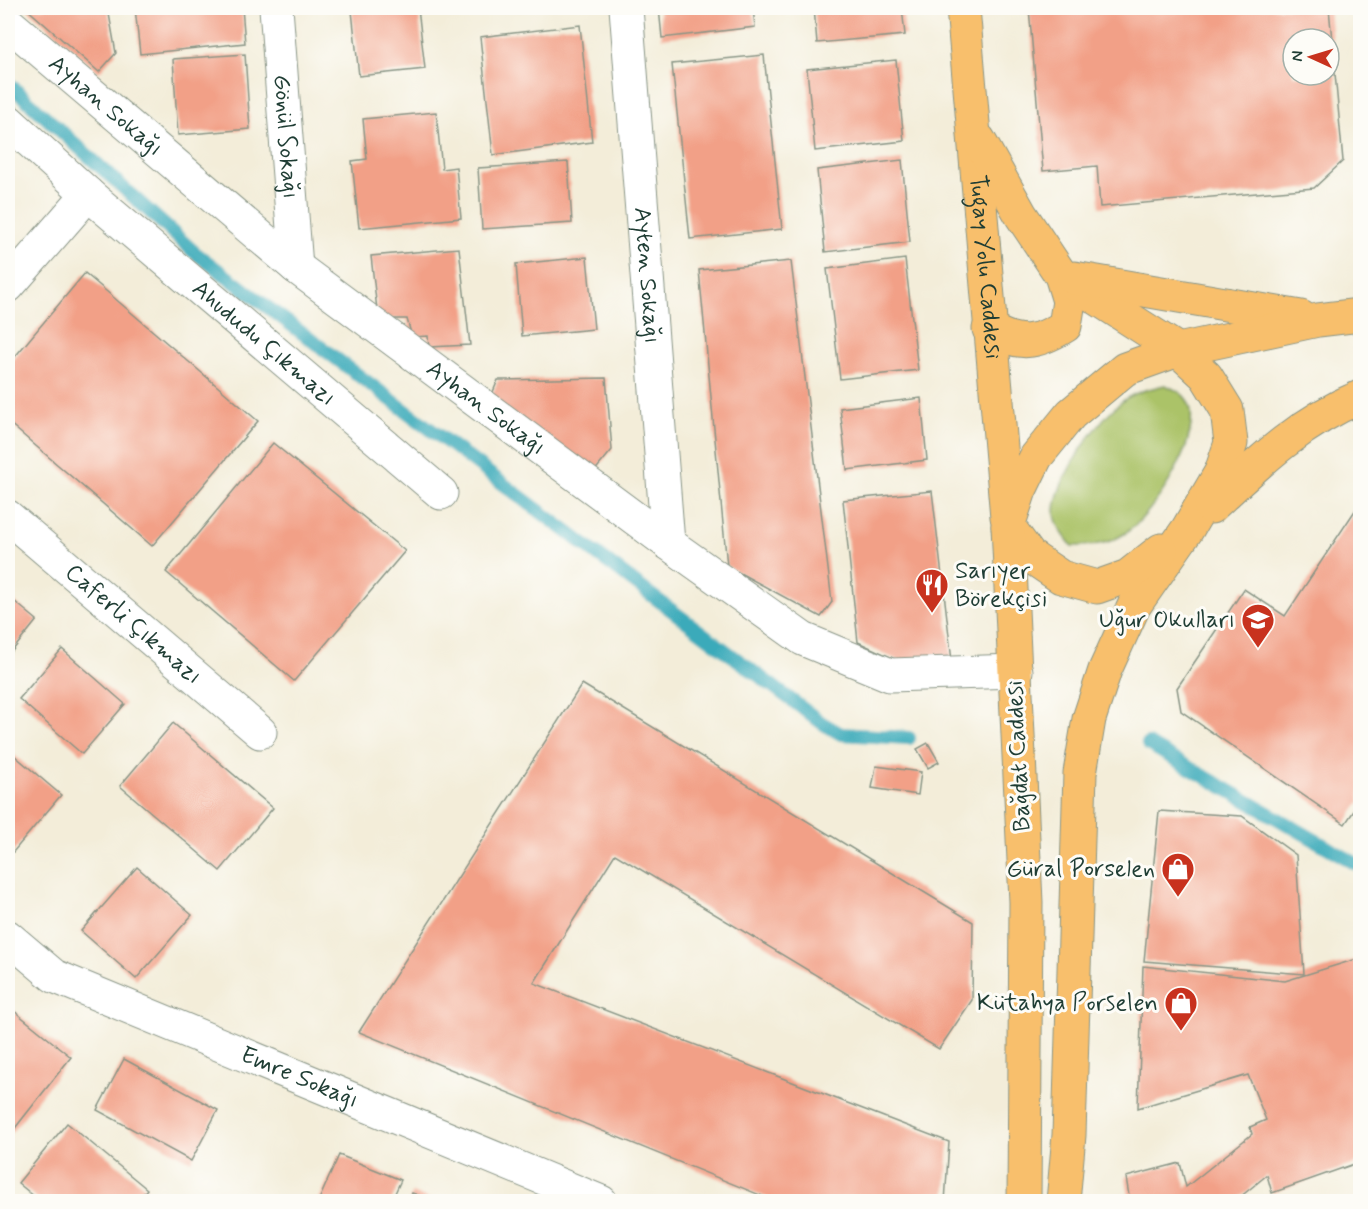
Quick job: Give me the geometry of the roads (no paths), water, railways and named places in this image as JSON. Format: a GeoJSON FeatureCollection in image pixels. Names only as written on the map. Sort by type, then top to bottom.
{"type":"FeatureCollection","features":[{"type":"Feature","properties":{"kind":"main road","name":"Tugay Yolu Caddesi"},"geometry":{"type":"LineString","coordinates":[[963,8],[989,329],[1008,526]]}},
{"type":"Feature","properties":{"kind":"main road"},"geometry":{"type":"LineString","coordinates":[[974,130],[1021,215],[1061,275],[1069,301],[1065,326],[1048,336],[1019,341],[1007,339],[989,329]]}},
{"type":"Feature","properties":{"kind":"main road"},"geometry":{"type":"LineString","coordinates":[[1061,275],[1318,320]]}},
{"type":"Feature","properties":{"kind":"main road"},"geometry":{"type":"LineString","coordinates":[[1061,275],[1178,350],[1206,376],[1218,391],[1231,425],[1232,443],[1228,458],[1187,530],[1134,606],[1105,670],[1089,719],[1080,773],[1069,1136],[1063,1202]]}},
{"type":"Feature","properties":{"kind":"main road","name":"Bağdat Caddesi"},"geometry":{"type":"LineString","coordinates":[[1024,1202],[1026,902],[1008,526],[1020,490],[1036,457],[1071,414],[1125,369],[1178,350],[1318,320],[1360,315]]}},
{"type":"Feature","properties":{"kind":"main road"},"geometry":{"type":"LineString","coordinates":[[1008,526],[1030,556],[1061,577],[1097,587],[1128,576],[1187,530],[1278,444],[1338,406],[1360,397]]}},
{"type":"Feature","properties":{"kind":"street","name":"Gönül Sokağı"},"geometry":{"type":"LineString","coordinates":[[276,8],[296,267]]}},
{"type":"Feature","properties":{"kind":"street","name":"Ayten Sokağı"},"geometry":{"type":"LineString","coordinates":[[626,8],[668,543]]}},
{"type":"Feature","properties":{"kind":"street","name":"Ayhan Sokağı"},"geometry":{"type":"LineString","coordinates":[[8,23],[296,267],[668,543],[803,639],[890,675],[1016,671]]}},
{"type":"Feature","properties":{"kind":"street","name":"Ahududu Çıkmazı"},"geometry":{"type":"LineString","coordinates":[[8,121],[88,194],[441,493]]}},
{"type":"Feature","properties":{"kind":"street"},"geometry":{"type":"LineString","coordinates":[[8,286],[88,194]]}},
{"type":"Feature","properties":{"kind":"street","name":"Caferli Çıkmazı"},"geometry":{"type":"LineString","coordinates":[[8,517],[260,732]]}},
{"type":"Feature","properties":{"kind":"street","name":"Emre Sokağı"},"geometry":{"type":"LineString","coordinates":[[8,937],[54,976],[600,1202]]}},
{"type":"Feature","properties":{"kind":"waterway"},"geometry":{"type":"LineString","coordinates":[[8,83],[194,252],[822,723],[841,734],[909,738]]}},
{"type":"Feature","properties":{"kind":"waterway"},"geometry":{"type":"LineString","coordinates":[[1148,744],[1360,866]]}},
{"type":"Feature","properties":{"kind":"place","name":"Sarıyer Börekçisi"},"geometry":{"type":"Point","coordinates":[932,614]}},
{"type":"Feature","properties":{"kind":"place","name":"Uğur Okulları"},"geometry":{"type":"Point","coordinates":[1258,649]}},
{"type":"Feature","properties":{"kind":"place","name":"Güral Porselen"},"geometry":{"type":"Point","coordinates":[1178,898]}},
{"type":"Feature","properties":{"kind":"place","name":"Kütahya Porselen"},"geometry":{"type":"Point","coordinates":[1181,1032]}}]}
